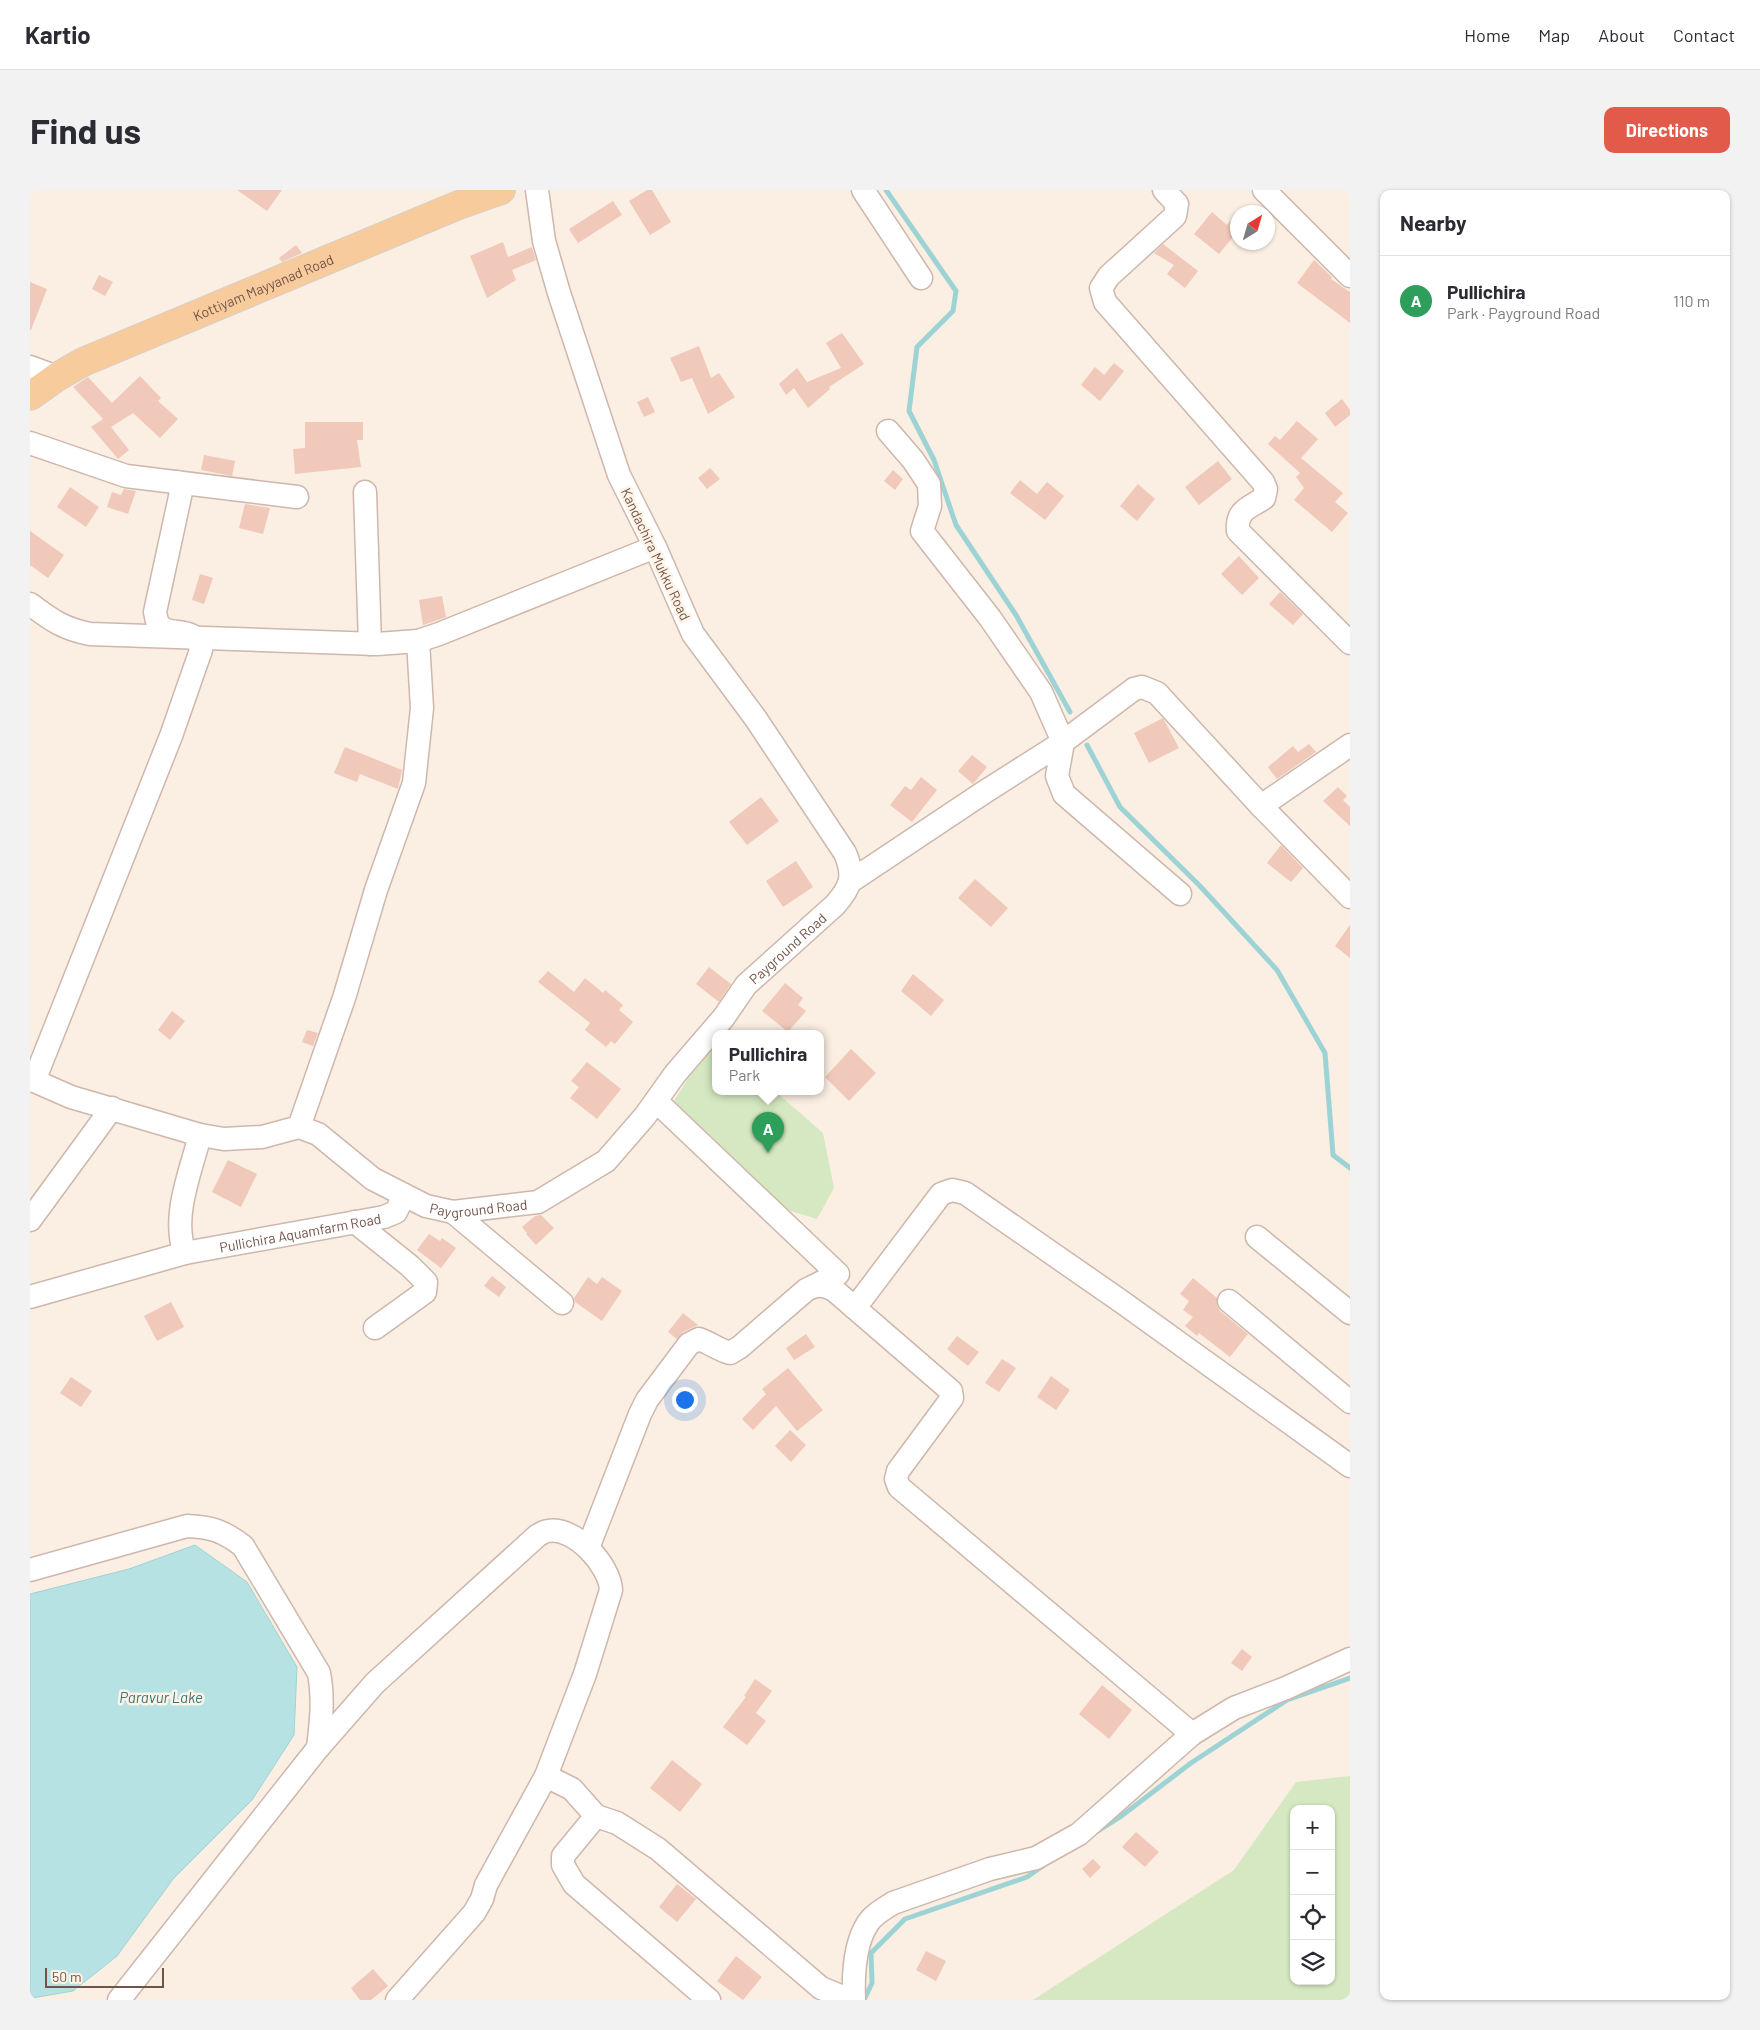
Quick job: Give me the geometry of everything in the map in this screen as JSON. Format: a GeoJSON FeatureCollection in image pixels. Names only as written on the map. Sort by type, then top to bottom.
{"type":"FeatureCollection","features":[{"type":"Feature","properties":{"kind":"main road","name":"Kottiyam Mayyanad Road"},"geometry":{"type":"LineString","coordinates":[[30,396],[83,362],[451,208],[501,190]]}},
{"type":"Feature","properties":{"kind":"street","name":"Kandachira Mukku Road"},"geometry":{"type":"LineString","coordinates":[[537,190],[544,241],[619,476],[655,547],[693,634],[756,719],[845,853],[850,864],[851,881]]}},
{"type":"Feature","properties":{"kind":"street"},"geometry":{"type":"LineString","coordinates":[[863,190],[921,278]]}},
{"type":"Feature","properties":{"kind":"street"},"geometry":{"type":"LineString","coordinates":[[1164,190],[1177,204],[1175,216],[1109,276],[1101,288],[1105,302],[1263,482],[1266,489],[1264,498],[1241,512],[1237,520],[1238,531],[1350,643]]}},
{"type":"Feature","properties":{"kind":"street"},"geometry":{"type":"LineString","coordinates":[[1264,190],[1350,276]]}},
{"type":"Feature","properties":{"kind":"street"},"geometry":{"type":"LineString","coordinates":[[30,368],[58,377]]}},
{"type":"Feature","properties":{"kind":"street"},"geometry":{"type":"LineString","coordinates":[[888,431],[914,460],[929,484],[930,506],[922,531],[990,618],[1041,692],[1063,742],[1057,776],[1064,794],[1180,894]]}},
{"type":"Feature","properties":{"kind":"street"},"geometry":{"type":"LineString","coordinates":[[30,443],[119,474],[297,497]]}},
{"type":"Feature","properties":{"kind":"street"},"geometry":{"type":"LineString","coordinates":[[177,482],[181,492],[155,612],[162,629],[188,633],[196,638],[201,650],[171,736],[32,1080],[71,1097],[200,1135],[224,1140],[262,1137],[299,1127],[344,998],[376,890],[414,783],[422,708],[418,641]]}},
{"type":"Feature","properties":{"kind":"street"},"geometry":{"type":"LineString","coordinates":[[365,492],[370,644]]}},
{"type":"Feature","properties":{"kind":"street"},"geometry":{"type":"LineString","coordinates":[[30,604],[56,623],[71,630],[90,634],[370,644],[418,641],[655,547]]}},
{"type":"Feature","properties":{"kind":"street"},"geometry":{"type":"LineString","coordinates":[[851,881],[1063,742],[1134,689],[1142,687],[1157,693],[1261,806],[1350,897]]}},
{"type":"Feature","properties":{"kind":"street"},"geometry":{"type":"LineString","coordinates":[[1261,806],[1350,745]]}},
{"type":"Feature","properties":{"kind":"street","name":"Payground Road"},"geometry":{"type":"LineString","coordinates":[[713,1030],[746,986],[835,905],[846,893],[851,881]]}},
{"type":"Feature","properties":{"kind":"street","name":"Payground Road"},"geometry":{"type":"LineString","coordinates":[[299,1127],[318,1134],[373,1179],[426,1206],[453,1212],[538,1202],[606,1161],[712,1031]]}},
{"type":"Feature","properties":{"kind":"street"},"geometry":{"type":"LineString","coordinates":[[588,1548],[640,1414],[647,1400],[689,1344],[699,1339],[721,1351],[730,1353],[740,1347],[806,1290],[838,1274],[656,1102]]}},
{"type":"Feature","properties":{"kind":"street"},"geometry":{"type":"LineString","coordinates":[[30,1220],[112,1108]]}},
{"type":"Feature","properties":{"kind":"street"},"geometry":{"type":"LineString","coordinates":[[185,1253],[181,1242],[180,1216],[200,1135]]}},
{"type":"Feature","properties":{"kind":"street"},"geometry":{"type":"LineString","coordinates":[[855,1308],[941,1194],[952,1190],[965,1193],[1122,1302],[1350,1466]]}},
{"type":"Feature","properties":{"kind":"street","name":"Pullichira Aquamfarm Road"},"geometry":{"type":"LineString","coordinates":[[30,1298],[185,1253],[384,1217],[396,1212],[404,1195]]}},
{"type":"Feature","properties":{"kind":"street"},"geometry":{"type":"LineString","coordinates":[[453,1212],[562,1303]]}},
{"type":"Feature","properties":{"kind":"street"},"geometry":{"type":"LineString","coordinates":[[356,1222],[410,1266],[426,1282],[425,1292],[375,1328]]}},
{"type":"Feature","properties":{"kind":"street"},"geometry":{"type":"LineString","coordinates":[[1257,1237],[1350,1313]]}},
{"type":"Feature","properties":{"kind":"street"},"geometry":{"type":"LineString","coordinates":[[814,1286],[824,1285],[834,1290],[951,1390],[952,1398],[898,1471],[896,1480],[899,1487],[1192,1734]]}},
{"type":"Feature","properties":{"kind":"street"},"geometry":{"type":"LineString","coordinates":[[1229,1301],[1350,1402]]}},
{"type":"Feature","properties":{"kind":"street"},"geometry":{"type":"LineString","coordinates":[[30,1570],[187,1526],[204,1526],[225,1532],[243,1546],[319,1674],[322,1690],[322,1713],[318,1748]]}},
{"type":"Feature","properties":{"kind":"street"},"geometry":{"type":"LineString","coordinates":[[120,2000],[318,1748],[375,1683],[537,1536],[548,1531],[564,1532],[588,1548],[610,1580],[611,1590],[585,1674],[546,1776],[486,1884],[482,1899],[474,1913],[397,2000]]}},
{"type":"Feature","properties":{"kind":"street"},"geometry":{"type":"LineString","coordinates":[[546,1776],[572,1789],[596,1816],[617,1824],[658,1849],[821,1988],[852,2000],[853,1978],[862,1935],[869,1922],[879,1912],[893,1903],[981,1872],[1036,1858],[1079,1834],[1192,1734],[1234,1708],[1286,1688],[1350,1659]]}},
{"type":"Feature","properties":{"kind":"street"},"geometry":{"type":"LineString","coordinates":[[596,1816],[563,1856],[563,1865],[574,1884],[709,2000]]}},
{"type":"Feature","properties":{"kind":"green space"},"geometry":{"type":"Polygon","coordinates":[[[712,1050],[712,1095],[779,1095],[823,1133],[834,1188],[817,1219],[745,1200],[670,1107],[689,1077],[712,1050]]]}},
{"type":"Feature","properties":{"kind":"green space"},"geometry":{"type":"Polygon","coordinates":[[[1350,1776],[1350,2000],[1033,2000],[1234,1870],[1296,1782],[1350,1776]]]}},
{"type":"Feature","properties":{"kind":"water","name":"Paravur Lake"},"geometry":{"type":"Polygon","coordinates":[[[195,1545],[247,1582],[297,1667],[294,1735],[252,1800],[173,1879],[117,1956],[73,1991],[32,1998],[30,1997],[30,1594],[129,1569],[195,1545]]]}},
{"type":"Feature","properties":{"kind":"building"},"geometry":{"type":"Polygon","coordinates":[[[237,190],[282,190],[267,211],[237,190]]]}},
{"type":"Feature","properties":{"kind":"building"},"geometry":{"type":"Polygon","coordinates":[[[647,190],[652,190],[671,222],[650,235],[629,201],[647,190]]]}},
{"type":"Feature","properties":{"kind":"building"},"geometry":{"type":"Polygon","coordinates":[[[613,201],[622,215],[578,243],[569,229],[613,201]]]}},
{"type":"Feature","properties":{"kind":"building"},"geometry":{"type":"Polygon","coordinates":[[[1212,212],[1227,225],[1230,221],[1230,241],[1219,254],[1194,234],[1212,212]]]}},
{"type":"Feature","properties":{"kind":"building"},"geometry":{"type":"Polygon","coordinates":[[[503,242],[508,257],[532,247],[536,260],[512,270],[516,280],[487,298],[470,256],[503,242]]]}},
{"type":"Feature","properties":{"kind":"building"},"geometry":{"type":"Polygon","coordinates":[[[1163,244],[1198,271],[1185,288],[1167,274],[1174,265],[1154,253],[1163,244]]]}},
{"type":"Feature","properties":{"kind":"building"},"geometry":{"type":"Polygon","coordinates":[[[296,245],[302,253],[282,262],[279,258],[296,245]]]}},
{"type":"Feature","properties":{"kind":"building"},"geometry":{"type":"Polygon","coordinates":[[[1314,260],[1332,277],[1331,279],[1350,292],[1350,323],[1297,283],[1314,260]]]}},
{"type":"Feature","properties":{"kind":"building"},"geometry":{"type":"Polygon","coordinates":[[[99,275],[113,282],[105,296],[92,289],[99,275]]]}},
{"type":"Feature","properties":{"kind":"building"},"geometry":{"type":"Polygon","coordinates":[[[30,282],[47,289],[31,330],[30,330],[30,282]]]}},
{"type":"Feature","properties":{"kind":"building"},"geometry":{"type":"Polygon","coordinates":[[[842,333],[864,364],[829,387],[830,389],[808,408],[794,388],[786,395],[779,384],[797,368],[807,382],[841,368],[826,343],[842,333]]]}},
{"type":"Feature","properties":{"kind":"building"},"geometry":{"type":"Polygon","coordinates":[[[699,346],[711,378],[719,373],[735,397],[708,414],[692,378],[681,382],[670,358],[699,346]]]}},
{"type":"Feature","properties":{"kind":"building"},"geometry":{"type":"Polygon","coordinates":[[[1114,363],[1124,371],[1100,401],[1081,385],[1095,367],[1104,375],[1114,363]]]}},
{"type":"Feature","properties":{"kind":"building"},"geometry":{"type":"Polygon","coordinates":[[[140,376],[161,398],[158,401],[178,419],[160,438],[133,413],[111,427],[129,450],[118,459],[91,427],[103,419],[73,387],[88,377],[112,403],[140,376]]]}},
{"type":"Feature","properties":{"kind":"building"},"geometry":{"type":"Polygon","coordinates":[[[648,397],[655,412],[644,417],[637,402],[648,397]]]}},
{"type":"Feature","properties":{"kind":"building"},"geometry":{"type":"Polygon","coordinates":[[[1342,399],[1350,410],[1350,415],[1335,427],[1325,413],[1342,399]]]}},
{"type":"Feature","properties":{"kind":"building"},"geometry":{"type":"Polygon","coordinates":[[[1297,421],[1318,439],[1301,458],[1343,493],[1335,502],[1348,513],[1332,532],[1294,500],[1304,488],[1296,477],[1300,473],[1268,444],[1275,436],[1280,440],[1297,421]]]}},
{"type":"Feature","properties":{"kind":"building"},"geometry":{"type":"Polygon","coordinates":[[[305,422],[363,422],[363,440],[357,440],[361,467],[295,474],[293,449],[305,448],[305,422]]]}},
{"type":"Feature","properties":{"kind":"building"},"geometry":{"type":"Polygon","coordinates":[[[204,455],[235,461],[232,476],[201,470],[204,455]]]}},
{"type":"Feature","properties":{"kind":"building"},"geometry":{"type":"Polygon","coordinates":[[[1218,461],[1232,479],[1199,505],[1185,487],[1218,461]]]}},
{"type":"Feature","properties":{"kind":"building"},"geometry":{"type":"Polygon","coordinates":[[[710,468],[720,479],[707,489],[698,478],[710,468]]]}},
{"type":"Feature","properties":{"kind":"building"},"geometry":{"type":"Polygon","coordinates":[[[893,470],[903,479],[895,490],[884,481],[893,470]]]}},
{"type":"Feature","properties":{"kind":"building"},"geometry":{"type":"Polygon","coordinates":[[[1020,480],[1037,494],[1047,482],[1064,496],[1045,520],[1010,493],[1020,480]]]}},
{"type":"Feature","properties":{"kind":"building"},"geometry":{"type":"Polygon","coordinates":[[[1138,484],[1155,499],[1137,521],[1120,506],[1138,484]]]}},
{"type":"Feature","properties":{"kind":"building"},"geometry":{"type":"Polygon","coordinates":[[[70,487],[99,507],[86,527],[57,507],[70,487]]]}},
{"type":"Feature","properties":{"kind":"building"},"geometry":{"type":"Polygon","coordinates":[[[124,489],[136,491],[128,514],[107,507],[112,492],[121,495],[124,489]]]}},
{"type":"Feature","properties":{"kind":"building"},"geometry":{"type":"Polygon","coordinates":[[[245,504],[270,508],[263,534],[239,528],[245,504]]]}},
{"type":"Feature","properties":{"kind":"building"},"geometry":{"type":"Polygon","coordinates":[[[30,531],[64,555],[48,578],[30,565],[30,531]]]}},
{"type":"Feature","properties":{"kind":"building"},"geometry":{"type":"Polygon","coordinates":[[[1239,556],[1259,578],[1242,595],[1221,574],[1239,556]]]}},
{"type":"Feature","properties":{"kind":"building"},"geometry":{"type":"Polygon","coordinates":[[[200,574],[213,578],[204,604],[192,600],[200,574]]]}},
{"type":"Feature","properties":{"kind":"building"},"geometry":{"type":"Polygon","coordinates":[[[1280,592],[1303,614],[1293,625],[1269,604],[1280,592]]]}},
{"type":"Feature","properties":{"kind":"building"},"geometry":{"type":"Polygon","coordinates":[[[442,596],[446,617],[423,625],[419,600],[442,596]]]}},
{"type":"Feature","properties":{"kind":"building"},"geometry":{"type":"Polygon","coordinates":[[[1163,718],[1179,748],[1149,763],[1134,733],[1163,718]]]}},
{"type":"Feature","properties":{"kind":"building"},"geometry":{"type":"Polygon","coordinates":[[[1309,744],[1316,752],[1277,779],[1268,767],[1293,746],[1298,752],[1309,744]]]}},
{"type":"Feature","properties":{"kind":"building"},"geometry":{"type":"Polygon","coordinates":[[[345,747],[402,770],[398,789],[360,774],[357,782],[334,773],[345,747]]]}},
{"type":"Feature","properties":{"kind":"building"},"geometry":{"type":"Polygon","coordinates":[[[972,755],[987,767],[973,784],[958,771],[972,755]]]}},
{"type":"Feature","properties":{"kind":"building"},"geometry":{"type":"Polygon","coordinates":[[[921,777],[937,790],[912,822],[890,805],[905,786],[911,790],[921,777]]]}},
{"type":"Feature","properties":{"kind":"building"},"geometry":{"type":"Polygon","coordinates":[[[1338,787],[1347,796],[1343,800],[1350,807],[1350,826],[1323,801],[1338,787]]]}},
{"type":"Feature","properties":{"kind":"building"},"geometry":{"type":"Polygon","coordinates":[[[761,797],[779,821],[747,845],[729,822],[761,797]]]}},
{"type":"Feature","properties":{"kind":"building"},"geometry":{"type":"Polygon","coordinates":[[[1281,845],[1303,868],[1291,882],[1267,863],[1281,845]]]}},
{"type":"Feature","properties":{"kind":"building"},"geometry":{"type":"Polygon","coordinates":[[[796,861],[813,887],[783,907],[766,881],[796,861]]]}},
{"type":"Feature","properties":{"kind":"building"},"geometry":{"type":"Polygon","coordinates":[[[975,879],[1008,908],[991,927],[958,898],[975,879]]]}},
{"type":"Feature","properties":{"kind":"building"},"geometry":{"type":"Polygon","coordinates":[[[1350,925],[1350,958],[1335,946],[1350,925]]]}},
{"type":"Feature","properties":{"kind":"building"},"geometry":{"type":"Polygon","coordinates":[[[709,967],[731,984],[719,1002],[696,984],[709,967]]]}},
{"type":"Feature","properties":{"kind":"building"},"geometry":{"type":"Polygon","coordinates":[[[548,971],[574,992],[585,978],[603,993],[605,990],[623,1005],[619,1010],[633,1022],[615,1044],[611,1041],[606,1047],[585,1030],[590,1023],[538,982],[548,971]]]}},
{"type":"Feature","properties":{"kind":"building"},"geometry":{"type":"Polygon","coordinates":[[[913,974],[944,1000],[931,1016],[901,991],[913,974]]]}},
{"type":"Feature","properties":{"kind":"building"},"geometry":{"type":"Polygon","coordinates":[[[785,983],[803,998],[798,1005],[806,1011],[790,1030],[786,1030],[762,1011],[785,983]]]}},
{"type":"Feature","properties":{"kind":"building"},"geometry":{"type":"Polygon","coordinates":[[[172,1011],[185,1021],[170,1040],[158,1030],[172,1011]]]}},
{"type":"Feature","properties":{"kind":"building"},"geometry":{"type":"Polygon","coordinates":[[[307,1030],[318,1033],[313,1046],[302,1042],[307,1030]]]}},
{"type":"Feature","properties":{"kind":"building"},"geometry":{"type":"Polygon","coordinates":[[[851,1049],[876,1073],[849,1101],[825,1077],[851,1049]]]}},
{"type":"Feature","properties":{"kind":"building"},"geometry":{"type":"Polygon","coordinates":[[[587,1062],[621,1089],[597,1119],[570,1098],[579,1087],[571,1081],[587,1062]]]}},
{"type":"Feature","properties":{"kind":"building"},"geometry":{"type":"Polygon","coordinates":[[[228,1160],[257,1174],[241,1207],[212,1192],[228,1160]]]}},
{"type":"Feature","properties":{"kind":"building"},"geometry":{"type":"Polygon","coordinates":[[[541,1215],[554,1228],[536,1245],[522,1227],[535,1216],[541,1215]]]}},
{"type":"Feature","properties":{"kind":"building"},"geometry":{"type":"Polygon","coordinates":[[[429,1234],[440,1241],[442,1238],[456,1248],[441,1268],[417,1250],[429,1234]]]}},
{"type":"Feature","properties":{"kind":"building"},"geometry":{"type":"Polygon","coordinates":[[[492,1276],[506,1287],[499,1297],[484,1286],[492,1276]]]}},
{"type":"Feature","properties":{"kind":"building"},"geometry":{"type":"Polygon","coordinates":[[[588,1277],[597,1284],[602,1277],[622,1291],[602,1321],[575,1302],[574,1298],[588,1277]]]}},
{"type":"Feature","properties":{"kind":"building"},"geometry":{"type":"Polygon","coordinates":[[[1193,1278],[1217,1298],[1217,1305],[1220,1311],[1248,1334],[1230,1357],[1199,1333],[1197,1336],[1185,1326],[1193,1317],[1183,1310],[1189,1301],[1180,1294],[1193,1278]]]}},
{"type":"Feature","properties":{"kind":"building"},"geometry":{"type":"Polygon","coordinates":[[[171,1302],[184,1327],[157,1341],[144,1316],[171,1302]]]}},
{"type":"Feature","properties":{"kind":"building"},"geometry":{"type":"Polygon","coordinates":[[[683,1313],[698,1325],[683,1332],[677,1339],[668,1332],[683,1313]]]}},
{"type":"Feature","properties":{"kind":"building"},"geometry":{"type":"Polygon","coordinates":[[[806,1334],[815,1347],[794,1360],[786,1348],[806,1334]]]}},
{"type":"Feature","properties":{"kind":"building"},"geometry":{"type":"Polygon","coordinates":[[[957,1336],[979,1352],[968,1366],[947,1349],[957,1336]]]}},
{"type":"Feature","properties":{"kind":"building"},"geometry":{"type":"Polygon","coordinates":[[[1002,1359],[1016,1368],[999,1392],[985,1383],[1002,1359]]]}},
{"type":"Feature","properties":{"kind":"building"},"geometry":{"type":"Polygon","coordinates":[[[788,1368],[823,1410],[797,1431],[776,1406],[753,1430],[742,1419],[766,1394],[762,1389],[788,1368]]]}},
{"type":"Feature","properties":{"kind":"building"},"geometry":{"type":"Polygon","coordinates":[[[1051,1376],[1070,1390],[1056,1410],[1037,1397],[1051,1376]]]}},
{"type":"Feature","properties":{"kind":"building"},"geometry":{"type":"Polygon","coordinates":[[[71,1377],[92,1391],[81,1407],[60,1393],[71,1377]]]}},
{"type":"Feature","properties":{"kind":"building"},"geometry":{"type":"Polygon","coordinates":[[[790,1430],[806,1445],[791,1462],[775,1446],[790,1430]]]}},
{"type":"Feature","properties":{"kind":"building"},"geometry":{"type":"Polygon","coordinates":[[[1242,1649],[1252,1657],[1242,1671],[1231,1663],[1242,1649]]]}},
{"type":"Feature","properties":{"kind":"building"},"geometry":{"type":"Polygon","coordinates":[[[755,1679],[772,1691],[756,1713],[766,1721],[747,1745],[723,1727],[746,1697],[744,1696],[755,1679]]]}},
{"type":"Feature","properties":{"kind":"building"},"geometry":{"type":"Polygon","coordinates":[[[1102,1685],[1132,1710],[1109,1739],[1079,1714],[1102,1685]]]}},
{"type":"Feature","properties":{"kind":"building"},"geometry":{"type":"Polygon","coordinates":[[[672,1760],[702,1784],[680,1812],[650,1788],[672,1760]]]}},
{"type":"Feature","properties":{"kind":"building"},"geometry":{"type":"Polygon","coordinates":[[[1136,1832],[1159,1852],[1145,1867],[1122,1847],[1136,1832]]]}},
{"type":"Feature","properties":{"kind":"building"},"geometry":{"type":"Polygon","coordinates":[[[1093,1859],[1101,1867],[1090,1878],[1082,1869],[1093,1859]]]}},
{"type":"Feature","properties":{"kind":"building"},"geometry":{"type":"Polygon","coordinates":[[[677,1884],[696,1899],[677,1922],[659,1907],[677,1884]]]}},
{"type":"Feature","properties":{"kind":"building"},"geometry":{"type":"Polygon","coordinates":[[[926,1951],[946,1961],[936,1981],[916,1970],[926,1951]]]}},
{"type":"Feature","properties":{"kind":"building"},"geometry":{"type":"Polygon","coordinates":[[[736,1956],[762,1977],[743,2000],[717,1981],[736,1956]]]}},
{"type":"Feature","properties":{"kind":"building"},"geometry":{"type":"Polygon","coordinates":[[[373,1969],[388,1986],[371,2000],[360,2000],[351,1988],[373,1969]]]}},
{"type":"Feature","properties":{"kind":"waterway"},"geometry":{"type":"LineString","coordinates":[[886,190],[956,291],[953,311],[917,347],[909,411],[934,460],[956,525],[1016,615],[1070,712]]}},
{"type":"Feature","properties":{"kind":"waterway"},"geometry":{"type":"LineString","coordinates":[[1087,745],[1120,807],[1200,886],[1277,970],[1325,1053],[1333,1155],[1350,1168]]}},
{"type":"Feature","properties":{"kind":"waterway"},"geometry":{"type":"LineString","coordinates":[[1098,1831],[1120,1817],[1191,1763],[1287,1700],[1350,1678]]}},
{"type":"Feature","properties":{"kind":"waterway"},"geometry":{"type":"LineString","coordinates":[[864,2000],[872,1983],[871,1953],[905,1919],[1027,1877],[1044,1865]]}},
{"type":"Feature","properties":{"kind":"place","name":"Pullichira"},"geometry":{"type":"Point","coordinates":[768,1153]}}]}
